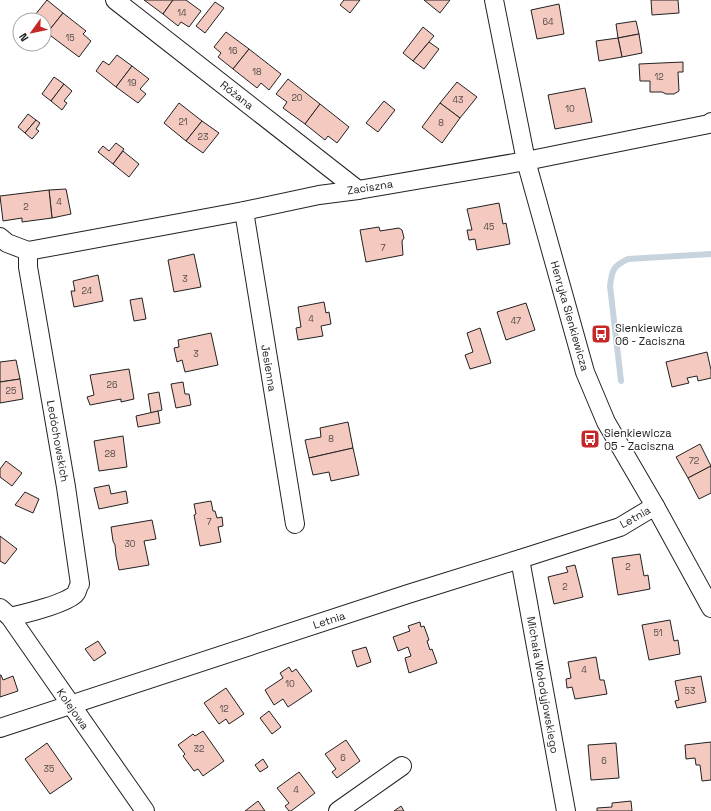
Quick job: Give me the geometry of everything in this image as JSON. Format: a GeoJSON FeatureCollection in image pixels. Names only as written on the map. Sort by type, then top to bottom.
{"type":"FeatureCollection","features":[{"type":"Feature","properties":{"kind":"street","name":"Różana"},"geometry":{"type":"LineString","coordinates":[[116,0],[358,190]]}},
{"type":"Feature","properties":{"kind":"street","name":"Henryka Sienkiewicza"},"geometry":{"type":"LineString","coordinates":[[494,0],[526,161],[585,372],[606,422],[655,506],[711,608]]}},
{"type":"Feature","properties":{"kind":"street","name":"Zaciszna"},"geometry":{"type":"LineString","coordinates":[[28,251],[244,211],[319,195],[358,190],[526,161],[709,124],[711,122]]}},
{"type":"Feature","properties":{"kind":"street","name":"Jesienna"},"geometry":{"type":"LineString","coordinates":[[244,211],[294,524]]}},
{"type":"Feature","properties":{"kind":"street"},"geometry":{"type":"LineString","coordinates":[[0,237],[7,243],[28,251]]}},
{"type":"Feature","properties":{"kind":"street","name":"Ledóchowskich"},"geometry":{"type":"LineString","coordinates":[[5,613],[59,603],[76,594],[80,584],[66,487],[28,267],[28,251]]}},
{"type":"Feature","properties":{"kind":"street","name":"Letnia"},"geometry":{"type":"LineString","coordinates":[[0,728],[620,526],[655,506]]}},
{"type":"Feature","properties":{"kind":"street","name":"Michała Wołodyjowskiego"},"geometry":{"type":"LineString","coordinates":[[520,559],[566,811]]}},
{"type":"Feature","properties":{"kind":"street","name":"Kolejowa"},"geometry":{"type":"LineString","coordinates":[[5,613],[145,811]]}},
{"type":"Feature","properties":{"kind":"street"},"geometry":{"type":"LineString","coordinates":[[338,811],[402,766]]}},
{"type":"Feature","properties":{"kind":"building"},"geometry":{"type":"Polygon","coordinates":[[[47,0],[63,13],[52,27],[52,12],[37,12],[47,0]]]}},
{"type":"Feature","properties":{"kind":"building"},"geometry":{"type":"Polygon","coordinates":[[[144,0],[173,0],[163,14],[144,0]]]}},
{"type":"Feature","properties":{"kind":"building"},"geometry":{"type":"Polygon","coordinates":[[[173,0],[186,0],[201,11],[189,27],[181,22],[178,26],[163,14],[173,0]]]}},
{"type":"Feature","properties":{"kind":"building"},"geometry":{"type":"Polygon","coordinates":[[[344,0],[360,0],[350,13],[340,5],[344,0]]]}},
{"type":"Feature","properties":{"kind":"building"},"geometry":{"type":"Polygon","coordinates":[[[424,0],[450,0],[440,13],[424,0]]]}},
{"type":"Feature","properties":{"kind":"building"},"geometry":{"type":"Polygon","coordinates":[[[651,0],[678,0],[679,13],[652,15],[651,0]]]}},
{"type":"Feature","properties":{"kind":"building"},"geometry":{"type":"Polygon","coordinates":[[[215,2],[224,8],[205,33],[196,26],[215,2]]]}},
{"type":"Feature","properties":{"kind":"building"},"geometry":{"type":"Polygon","coordinates":[[[559,4],[564,34],[537,39],[531,10],[559,4]]]}},
{"type":"Feature","properties":{"kind":"building"},"geometry":{"type":"Polygon","coordinates":[[[63,13],[86,31],[83,34],[91,41],[79,57],[52,37],[52,27],[63,13]]]}},
{"type":"Feature","properties":{"kind":"building"},"geometry":{"type":"Polygon","coordinates":[[[636,21],[639,34],[618,38],[616,24],[636,21]]]}},
{"type":"Feature","properties":{"kind":"building"},"geometry":{"type":"Polygon","coordinates":[[[423,27],[434,36],[413,61],[403,53],[423,27]]]}},
{"type":"Feature","properties":{"kind":"building"},"geometry":{"type":"Polygon","coordinates":[[[226,32],[249,49],[233,69],[218,57],[221,53],[214,47],[226,32]]]}},
{"type":"Feature","properties":{"kind":"building"},"geometry":{"type":"Polygon","coordinates":[[[639,34],[642,53],[622,57],[618,38],[639,34]]]}},
{"type":"Feature","properties":{"kind":"building"},"geometry":{"type":"Polygon","coordinates":[[[618,38],[622,57],[599,61],[596,41],[618,38]]]}},
{"type":"Feature","properties":{"kind":"building"},"geometry":{"type":"Polygon","coordinates":[[[429,42],[439,49],[424,69],[413,61],[429,42]]]}},
{"type":"Feature","properties":{"kind":"building"},"geometry":{"type":"Polygon","coordinates":[[[249,49],[281,74],[269,90],[261,83],[257,88],[233,69],[249,49]]]}},
{"type":"Feature","properties":{"kind":"building"},"geometry":{"type":"Polygon","coordinates":[[[117,55],[132,66],[116,87],[96,71],[103,61],[109,65],[117,55]]]}},
{"type":"Feature","properties":{"kind":"building"},"geometry":{"type":"Polygon","coordinates":[[[683,62],[683,72],[678,72],[679,91],[674,94],[650,92],[650,81],[640,81],[639,64],[683,62]]]}},
{"type":"Feature","properties":{"kind":"building"},"geometry":{"type":"Polygon","coordinates":[[[132,66],[149,79],[140,89],[146,94],[138,103],[116,87],[132,66]]]}},
{"type":"Feature","properties":{"kind":"building"},"geometry":{"type":"Polygon","coordinates":[[[54,77],[64,84],[51,101],[42,94],[54,77]]]}},
{"type":"Feature","properties":{"kind":"building"},"geometry":{"type":"Polygon","coordinates":[[[288,79],[320,104],[305,124],[283,108],[287,102],[276,94],[288,79]]]}},
{"type":"Feature","properties":{"kind":"building"},"geometry":{"type":"Polygon","coordinates":[[[457,82],[477,97],[460,118],[440,103],[457,82]]]}},
{"type":"Feature","properties":{"kind":"building"},"geometry":{"type":"Polygon","coordinates":[[[64,84],[72,91],[64,101],[67,103],[62,110],[51,101],[64,84]]]}},
{"type":"Feature","properties":{"kind":"building"},"geometry":{"type":"Polygon","coordinates":[[[585,88],[592,122],[555,129],[548,95],[585,88]]]}},
{"type":"Feature","properties":{"kind":"building"},"geometry":{"type":"Polygon","coordinates":[[[384,101],[395,110],[378,132],[366,123],[384,101]]]}},
{"type":"Feature","properties":{"kind":"building"},"geometry":{"type":"Polygon","coordinates":[[[179,103],[202,121],[186,141],[164,123],[179,103]]]}},
{"type":"Feature","properties":{"kind":"building"},"geometry":{"type":"Polygon","coordinates":[[[440,103],[460,118],[442,143],[422,127],[440,103]]]}},
{"type":"Feature","properties":{"kind":"building"},"geometry":{"type":"Polygon","coordinates":[[[320,104],[349,127],[337,143],[328,136],[325,140],[305,124],[320,104]]]}},
{"type":"Feature","properties":{"kind":"building"},"geometry":{"type":"Polygon","coordinates":[[[28,114],[36,120],[25,133],[18,127],[28,114]]]}},
{"type":"Feature","properties":{"kind":"building"},"geometry":{"type":"Polygon","coordinates":[[[36,120],[40,123],[36,129],[39,131],[32,139],[25,133],[36,120]]]}},
{"type":"Feature","properties":{"kind":"building"},"geometry":{"type":"Polygon","coordinates":[[[202,121],[219,133],[203,153],[186,141],[202,121]]]}},
{"type":"Feature","properties":{"kind":"building"},"geometry":{"type":"Polygon","coordinates":[[[116,143],[124,149],[113,164],[98,152],[103,146],[109,151],[116,143]]]}},
{"type":"Feature","properties":{"kind":"building"},"geometry":{"type":"Polygon","coordinates":[[[123,151],[139,164],[129,177],[113,164],[123,151]]]}},
{"type":"Feature","properties":{"kind":"building"},"geometry":{"type":"Polygon","coordinates":[[[66,189],[71,214],[52,218],[49,190],[66,189]]]}},
{"type":"Feature","properties":{"kind":"building"},"geometry":{"type":"Polygon","coordinates":[[[49,190],[52,218],[22,222],[22,218],[3,221],[0,196],[49,190]]]}},
{"type":"Feature","properties":{"kind":"building"},"geometry":{"type":"Polygon","coordinates":[[[499,203],[503,224],[506,223],[510,244],[477,250],[475,239],[469,240],[467,230],[472,230],[467,209],[499,203]]]}},
{"type":"Feature","properties":{"kind":"building"},"geometry":{"type":"Polygon","coordinates":[[[379,227],[380,231],[399,228],[402,230],[404,238],[402,241],[403,255],[366,262],[360,230],[379,227]]]}},
{"type":"Feature","properties":{"kind":"building"},"geometry":{"type":"Polygon","coordinates":[[[194,254],[201,287],[174,292],[168,260],[194,254]]]}},
{"type":"Feature","properties":{"kind":"building"},"geometry":{"type":"Polygon","coordinates":[[[98,275],[103,301],[74,307],[71,291],[75,291],[73,281],[98,275]]]}},
{"type":"Feature","properties":{"kind":"building"},"geometry":{"type":"Polygon","coordinates":[[[142,298],[146,319],[134,321],[130,300],[142,298]]]}},
{"type":"Feature","properties":{"kind":"building"},"geometry":{"type":"Polygon","coordinates":[[[324,302],[326,313],[329,312],[331,324],[321,326],[323,336],[298,340],[296,328],[301,327],[298,307],[324,302]]]}},
{"type":"Feature","properties":{"kind":"building"},"geometry":{"type":"Polygon","coordinates":[[[526,303],[535,330],[506,340],[497,312],[526,303]]]}},
{"type":"Feature","properties":{"kind":"building"},"geometry":{"type":"Polygon","coordinates":[[[480,328],[491,363],[470,369],[465,355],[473,352],[467,333],[480,328]]]}},
{"type":"Feature","properties":{"kind":"building"},"geometry":{"type":"Polygon","coordinates":[[[211,333],[218,365],[185,372],[182,360],[177,362],[174,348],[179,347],[178,340],[211,333]]]}},
{"type":"Feature","properties":{"kind":"building"},"geometry":{"type":"Polygon","coordinates":[[[707,352],[711,370],[711,378],[698,381],[697,376],[687,378],[689,383],[672,387],[666,362],[707,352]]]}},
{"type":"Feature","properties":{"kind":"building"},"geometry":{"type":"Polygon","coordinates":[[[16,360],[20,379],[0,382],[0,362],[16,360]]]}},
{"type":"Feature","properties":{"kind":"building"},"geometry":{"type":"Polygon","coordinates":[[[129,369],[134,399],[121,402],[121,399],[90,405],[87,397],[94,395],[90,375],[129,369]]]}},
{"type":"Feature","properties":{"kind":"building"},"geometry":{"type":"Polygon","coordinates":[[[20,379],[23,399],[0,403],[0,382],[20,379]]]}},
{"type":"Feature","properties":{"kind":"building"},"geometry":{"type":"Polygon","coordinates":[[[183,382],[185,394],[189,394],[191,405],[176,408],[171,384],[183,382]]]}},
{"type":"Feature","properties":{"kind":"building"},"geometry":{"type":"Polygon","coordinates":[[[159,392],[162,410],[151,413],[148,394],[159,392]]]}},
{"type":"Feature","properties":{"kind":"building"},"geometry":{"type":"Polygon","coordinates":[[[158,411],[160,423],[138,427],[136,416],[158,411]]]}},
{"type":"Feature","properties":{"kind":"building"},"geometry":{"type":"Polygon","coordinates":[[[348,422],[353,448],[309,458],[305,440],[321,437],[320,428],[348,422]]]}},
{"type":"Feature","properties":{"kind":"building"},"geometry":{"type":"Polygon","coordinates":[[[123,436],[127,467],[99,471],[94,441],[123,436]]]}},
{"type":"Feature","properties":{"kind":"building"},"geometry":{"type":"Polygon","coordinates":[[[700,444],[711,466],[688,478],[676,457],[700,444]]]}},
{"type":"Feature","properties":{"kind":"building"},"geometry":{"type":"Polygon","coordinates":[[[353,448],[359,475],[331,481],[329,472],[313,475],[309,458],[353,448]]]}},
{"type":"Feature","properties":{"kind":"building"},"geometry":{"type":"Polygon","coordinates":[[[6,461],[22,473],[12,486],[0,477],[0,469],[6,461]]]}},
{"type":"Feature","properties":{"kind":"building"},"geometry":{"type":"Polygon","coordinates":[[[711,466],[711,493],[699,499],[688,478],[711,466]]]}},
{"type":"Feature","properties":{"kind":"building"},"geometry":{"type":"Polygon","coordinates":[[[109,485],[111,494],[126,491],[128,503],[99,509],[94,488],[109,485]]]}},
{"type":"Feature","properties":{"kind":"building"},"geometry":{"type":"Polygon","coordinates":[[[25,492],[39,499],[33,513],[15,505],[25,492]]]}},
{"type":"Feature","properties":{"kind":"building"},"geometry":{"type":"Polygon","coordinates":[[[211,501],[213,511],[215,511],[217,518],[222,517],[223,526],[218,527],[221,542],[200,546],[194,515],[196,514],[194,504],[211,501]]]}},
{"type":"Feature","properties":{"kind":"building"},"geometry":{"type":"Polygon","coordinates":[[[152,520],[156,539],[144,541],[149,565],[119,570],[111,527],[152,520]]]}},
{"type":"Feature","properties":{"kind":"building"},"geometry":{"type":"Polygon","coordinates":[[[0,536],[17,549],[5,564],[0,561],[0,536]]]}},
{"type":"Feature","properties":{"kind":"building"},"geometry":{"type":"Polygon","coordinates":[[[640,554],[644,576],[648,575],[650,589],[618,595],[612,558],[640,554]]]}},
{"type":"Feature","properties":{"kind":"building"},"geometry":{"type":"Polygon","coordinates":[[[575,565],[583,597],[554,604],[548,577],[568,572],[566,567],[575,565]]]}},
{"type":"Feature","properties":{"kind":"building"},"geometry":{"type":"Polygon","coordinates":[[[670,620],[674,641],[678,640],[680,654],[649,660],[642,625],[670,620]]]}},
{"type":"Feature","properties":{"kind":"building"},"geometry":{"type":"Polygon","coordinates":[[[420,622],[421,627],[424,626],[429,640],[427,641],[430,650],[432,649],[437,663],[409,673],[405,658],[411,656],[408,647],[398,651],[393,637],[410,631],[408,626],[420,622]]]}},
{"type":"Feature","properties":{"kind":"building"},"geometry":{"type":"Polygon","coordinates":[[[98,641],[106,653],[94,661],[85,649],[98,641]]]}},
{"type":"Feature","properties":{"kind":"building"},"geometry":{"type":"Polygon","coordinates":[[[366,647],[371,662],[357,667],[352,651],[366,647]]]}},
{"type":"Feature","properties":{"kind":"building"},"geometry":{"type":"Polygon","coordinates":[[[596,657],[600,680],[604,680],[607,694],[575,699],[572,687],[567,688],[566,679],[571,678],[568,662],[596,657]]]}},
{"type":"Feature","properties":{"kind":"building"},"geometry":{"type":"Polygon","coordinates":[[[289,667],[292,672],[296,669],[312,691],[288,707],[283,699],[274,705],[265,690],[283,678],[280,673],[289,667]]]}},
{"type":"Feature","properties":{"kind":"building"},"geometry":{"type":"Polygon","coordinates":[[[0,675],[3,680],[13,676],[18,691],[0,697],[0,675]]]}},
{"type":"Feature","properties":{"kind":"building"},"geometry":{"type":"Polygon","coordinates":[[[701,676],[706,702],[677,708],[675,701],[679,700],[675,681],[701,676]]]}},
{"type":"Feature","properties":{"kind":"building"},"geometry":{"type":"Polygon","coordinates":[[[226,688],[244,714],[229,724],[226,719],[219,724],[204,703],[226,688]]]}},
{"type":"Feature","properties":{"kind":"building"},"geometry":{"type":"Polygon","coordinates":[[[269,711],[281,727],[272,734],[260,718],[269,711]]]}},
{"type":"Feature","properties":{"kind":"building"},"geometry":{"type":"Polygon","coordinates":[[[203,731],[224,761],[203,776],[198,769],[194,771],[183,756],[185,754],[178,745],[193,734],[195,736],[203,731]]]}},
{"type":"Feature","properties":{"kind":"building"},"geometry":{"type":"Polygon","coordinates":[[[346,740],[360,761],[337,778],[332,772],[336,769],[325,754],[346,740]]]}},
{"type":"Feature","properties":{"kind":"building"},"geometry":{"type":"Polygon","coordinates":[[[711,742],[711,780],[702,781],[700,765],[696,765],[695,758],[686,759],[685,745],[711,742]]]}},
{"type":"Feature","properties":{"kind":"building"},"geometry":{"type":"Polygon","coordinates":[[[47,743],[72,779],[50,794],[25,759],[47,743]]]}},
{"type":"Feature","properties":{"kind":"building"},"geometry":{"type":"Polygon","coordinates":[[[616,743],[619,778],[591,780],[588,745],[616,743]]]}},
{"type":"Feature","properties":{"kind":"building"},"geometry":{"type":"Polygon","coordinates":[[[263,759],[268,767],[260,772],[255,765],[263,759]]]}},
{"type":"Feature","properties":{"kind":"building"},"geometry":{"type":"Polygon","coordinates":[[[299,772],[315,793],[289,811],[285,806],[289,803],[277,788],[299,772]]]}},
{"type":"Feature","properties":{"kind":"building"},"geometry":{"type":"Polygon","coordinates":[[[258,801],[265,811],[245,811],[258,801]]]}},
{"type":"Feature","properties":{"kind":"building"},"geometry":{"type":"Polygon","coordinates":[[[631,801],[632,811],[597,811],[597,808],[612,807],[612,803],[631,801]]]}},
{"type":"Feature","properties":{"kind":"building"},"geometry":{"type":"Polygon","coordinates":[[[401,806],[404,811],[394,811],[401,806]]]}},
{"type":"Feature","properties":{"kind":"waterway"},"geometry":{"type":"LineString","coordinates":[[621,381],[610,286],[616,266],[628,259],[711,254]]}},
{"type":"Feature","properties":{"kind":"place","name":"Sienkiewicza 06 - Zaciszna"},"geometry":{"type":"Point","coordinates":[601,334]}},
{"type":"Feature","properties":{"kind":"place","name":"Sienkiewicza 05 - Zaciszna"},"geometry":{"type":"Point","coordinates":[590,439]}}]}
